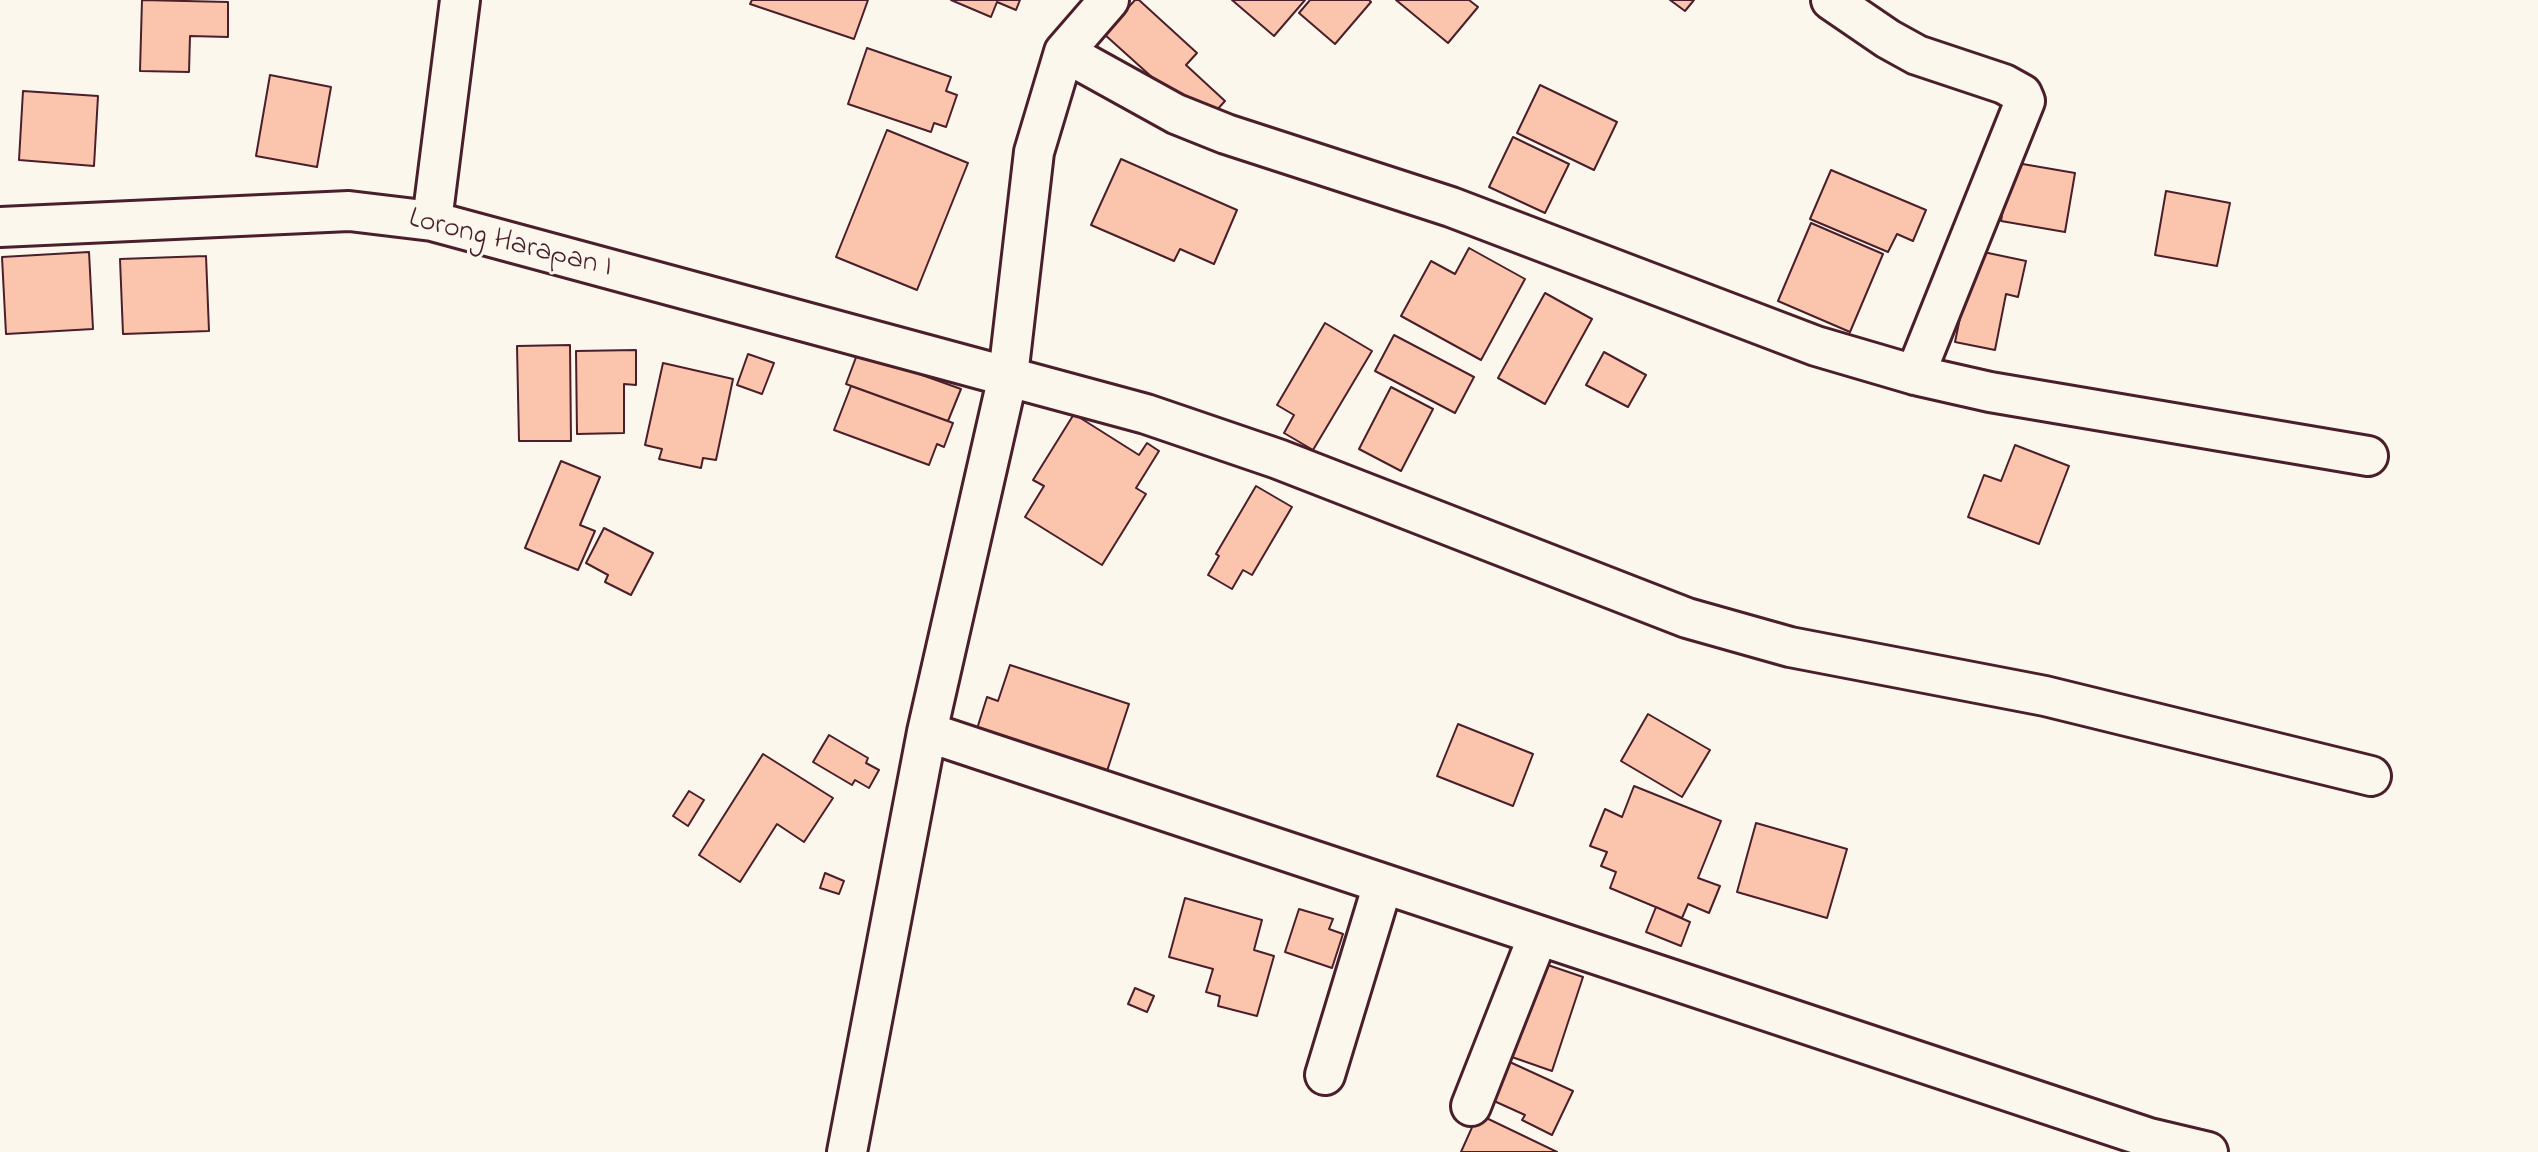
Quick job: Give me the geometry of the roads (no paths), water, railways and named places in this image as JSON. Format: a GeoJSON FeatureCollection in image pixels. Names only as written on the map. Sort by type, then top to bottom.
{"type":"FeatureCollection","features":[{"type":"Feature","properties":{"kind":"street"},"geometry":{"type":"LineString","coordinates":[[432,221],[460,0]]}},
{"type":"Feature","properties":{"kind":"street"},"geometry":{"type":"LineString","coordinates":[[848,1152],[927,732],[1008,376],[1034,152],[1064,52],[1109,0]]}},
{"type":"Feature","properties":{"kind":"street"},"geometry":{"type":"LineString","coordinates":[[1831,0],[1917,55],[2004,84],[2022,94],[2025,101],[1915,375]]}},
{"type":"Feature","properties":{"kind":"street"},"geometry":{"type":"LineString","coordinates":[[1064,52],[1176,114],[1226,134],[1451,207],[1816,346],[1915,375],[1990,392],[2368,456]]}},
{"type":"Feature","properties":{"kind":"street","name":"Lorong Harapan I"},"geometry":{"type":"LineString","coordinates":[[0,227],[349,211],[432,221],[1146,414],[1278,459],[1687,618],[1790,647],[2045,696],[2371,776]]}},
{"type":"Feature","properties":{"kind":"street"},"geometry":{"type":"LineString","coordinates":[[927,732],[2149,1138],[2208,1152]]}},
{"type":"Feature","properties":{"kind":"street"},"geometry":{"type":"LineString","coordinates":[[1325,1075],[1383,884]]}},
{"type":"Feature","properties":{"kind":"street"},"geometry":{"type":"LineString","coordinates":[[1471,1106],[1538,936]]}}]}
